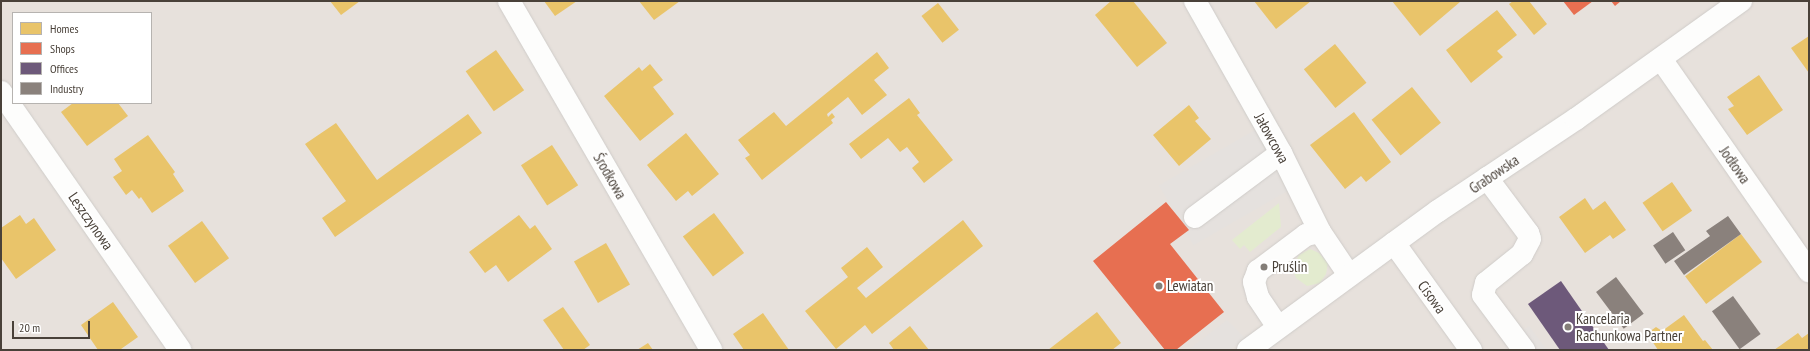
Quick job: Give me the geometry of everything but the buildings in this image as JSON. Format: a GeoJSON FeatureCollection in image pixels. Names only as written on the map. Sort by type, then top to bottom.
{"type":"FeatureCollection","features":[{"type":"Feature","properties":{"kind":"street","name":"Środkowa"},"geometry":{"type":"LineString","coordinates":[[509,1],[711,350]]}},
{"type":"Feature","properties":{"kind":"street","name":"Jałowcowa"},"geometry":{"type":"LineString","coordinates":[[1196,1],[1281,153],[1320,232],[1349,275]]}},
{"type":"Feature","properties":{"kind":"street","name":"Grabowska"},"geometry":{"type":"LineString","coordinates":[[1248,350],[1349,275],[1487,178],[1576,119],[1741,1]]}},
{"type":"Feature","properties":{"kind":"street","name":"Jodłowa"},"geometry":{"type":"LineString","coordinates":[[1661,59],[1809,271]]}},
{"type":"Feature","properties":{"kind":"street","name":"Leszczynowa"},"geometry":{"type":"LineString","coordinates":[[1,92],[180,350]]}},
{"type":"Feature","properties":{"kind":"street"},"geometry":{"type":"LineString","coordinates":[[1195,217],[1281,153]]}},
{"type":"Feature","properties":{"kind":"street"},"geometry":{"type":"LineString","coordinates":[[1487,178],[1528,233],[1530,239],[1522,254],[1486,283],[1483,295],[1524,350]]}},
{"type":"Feature","properties":{"kind":"street"},"geometry":{"type":"LineString","coordinates":[[1278,327],[1258,297],[1254,282],[1258,271],[1306,235],[1320,232]]}},
{"type":"Feature","properties":{"kind":"street","name":"Cisowa"},"geometry":{"type":"LineString","coordinates":[[1394,244],[1471,350]]}},
{"type":"Feature","properties":{"kind":"shaded area"},"geometry":{"type":"Polygon","coordinates":[[[1,1],[1809,1],[1809,350],[1,350],[1,1]]]}},
{"type":"Feature","properties":{"kind":"shaded area"},"geometry":{"type":"Polygon","coordinates":[[[1255,130],[1290,190],[1193,245],[1159,186],[1255,130]]]}},
{"type":"Feature","properties":{"kind":"shaded area"},"geometry":{"type":"Polygon","coordinates":[[[1227,320],[1245,338],[1230,350],[1188,350],[1227,320]]]}},
{"type":"Feature","properties":{"kind":"shaded area"},"geometry":{"type":"Polygon","coordinates":[[[1529,326],[1547,350],[1524,350],[1514,337],[1529,326]]]}},
{"type":"Feature","properties":{"kind":"green space"},"geometry":{"type":"Polygon","coordinates":[[[1279,203],[1281,227],[1250,252],[1244,245],[1240,249],[1232,240],[1279,203]]]}},
{"type":"Feature","properties":{"kind":"green space"},"geometry":{"type":"Polygon","coordinates":[[[1310,249],[1319,253],[1328,263],[1326,274],[1320,283],[1307,286],[1296,278],[1292,268],[1299,255],[1310,249]]]}},
{"type":"Feature","properties":{"kind":"place","name":"Pruślin"},"geometry":{"type":"Point","coordinates":[1264,267]}},
{"type":"Feature","properties":{"kind":"place","name":"Lewiatan"},"geometry":{"type":"Point","coordinates":[1159,286]}},
{"type":"Feature","properties":{"kind":"place","name":"Kancelaria Rachunkowa Partner"},"geometry":{"type":"Point","coordinates":[1568,327]}}]}
